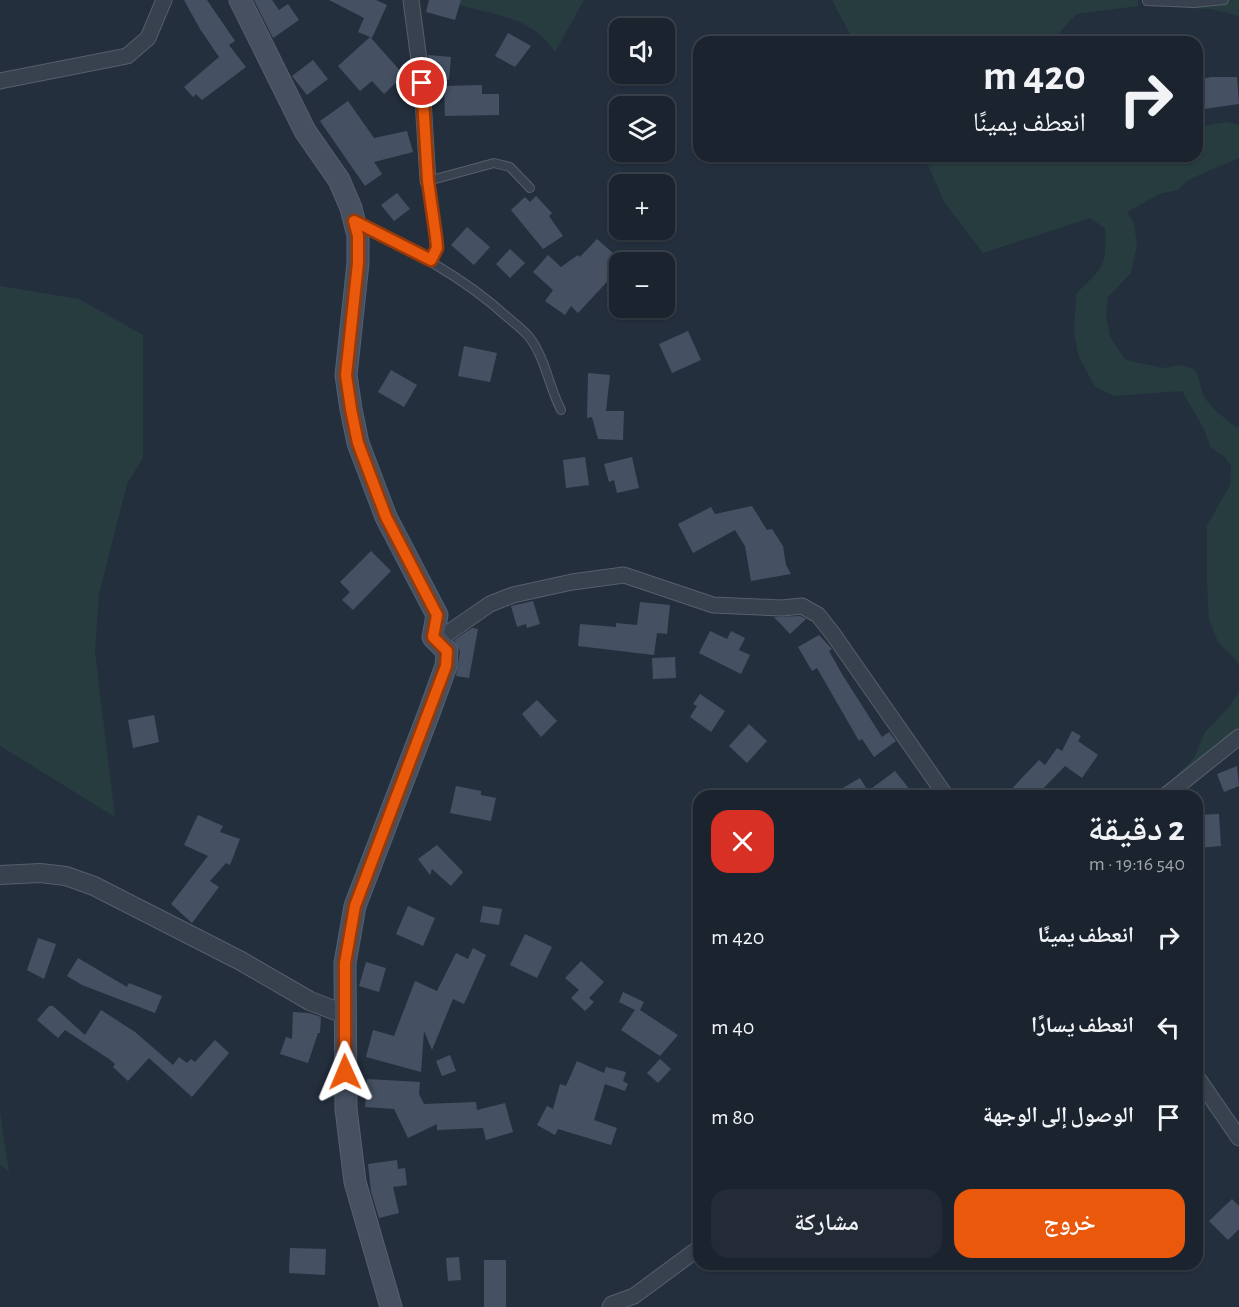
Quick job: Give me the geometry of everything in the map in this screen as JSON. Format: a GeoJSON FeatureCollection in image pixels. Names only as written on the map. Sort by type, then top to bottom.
{"type":"FeatureCollection","features":[{"type":"Feature","properties":{"kind":"main road"},"geometry":{"type":"LineString","coordinates":[[240,0],[305,131],[339,180],[354,221],[358,236],[358,263],[346,375],[358,443],[386,517],[437,615],[433,637],[447,651],[446,666],[355,906],[345,963],[346,1109],[355,1182],[391,1307]]}},
{"type":"Feature","properties":{"kind":"street"},"geometry":{"type":"LineString","coordinates":[[0,81],[127,56],[148,38],[164,0]]}},
{"type":"Feature","properties":{"kind":"street"},"geometry":{"type":"LineString","coordinates":[[411,0],[422,83],[428,181]]}},
{"type":"Feature","properties":{"kind":"street"},"geometry":{"type":"LineString","coordinates":[[433,637],[448,633],[490,604],[513,595],[572,582],[624,575],[713,605],[782,608],[802,606],[818,615],[833,634],[942,790]]}},
{"type":"Feature","properties":{"kind":"street"},"geometry":{"type":"LineString","coordinates":[[1173,790],[1239,737]]}},
{"type":"Feature","properties":{"kind":"street"},"geometry":{"type":"LineString","coordinates":[[0,875],[40,873],[66,876],[94,886],[241,961],[310,1001],[345,1014]]}},
{"type":"Feature","properties":{"kind":"street"},"geometry":{"type":"LineString","coordinates":[[1203,1086],[1239,1138]]}},
{"type":"Feature","properties":{"kind":"street"},"geometry":{"type":"LineString","coordinates":[[613,1306],[634,1296],[693,1252]]}},
{"type":"Feature","properties":{"kind":"lane"},"geometry":{"type":"LineString","coordinates":[[1147,1],[1194,3],[1224,0]]}},
{"type":"Feature","properties":{"kind":"lane"},"geometry":{"type":"LineString","coordinates":[[431,260],[437,248],[428,181],[494,163],[510,167],[530,188]]}},
{"type":"Feature","properties":{"kind":"lane"},"geometry":{"type":"LineString","coordinates":[[354,221],[431,260],[495,306],[530,337],[544,363],[550,390],[561,410]]}},
{"type":"Feature","properties":{"kind":"green space"},"geometry":{"type":"Polygon","coordinates":[[[445,0],[584,0],[555,52],[544,39],[520,22],[445,0]]]}},
{"type":"Feature","properties":{"kind":"green space"},"geometry":{"type":"Polygon","coordinates":[[[832,0],[1138,0],[1138,6],[1076,14],[1056,36],[851,36],[832,0]]]}},
{"type":"Feature","properties":{"kind":"green space"},"geometry":{"type":"Polygon","coordinates":[[[1187,0],[1239,0],[1239,16],[1211,9],[1186,8],[1187,0]]]}},
{"type":"Feature","properties":{"kind":"green space"},"geometry":{"type":"Polygon","coordinates":[[[1239,80],[1203,95],[1203,86],[1239,80]]]}},
{"type":"Feature","properties":{"kind":"green space"},"geometry":{"type":"Polygon","coordinates":[[[1226,122],[1239,125],[1239,158],[1188,180],[1178,190],[1159,194],[1127,212],[1134,224],[1137,244],[1131,273],[1108,297],[1106,314],[1110,337],[1126,360],[1163,368],[1181,365],[1194,369],[1204,396],[1210,405],[1236,427],[1239,426],[1239,667],[1236,660],[1218,642],[1209,619],[1207,584],[1207,526],[1230,485],[1231,466],[1225,457],[1211,448],[1204,429],[1182,391],[1114,396],[1095,387],[1078,355],[1074,332],[1076,294],[1098,272],[1104,260],[1105,228],[1090,218],[983,253],[944,202],[927,162],[1203,162],[1203,126],[1226,122]]]}},
{"type":"Feature","properties":{"kind":"green space"},"geometry":{"type":"Polygon","coordinates":[[[0,286],[79,299],[143,335],[143,458],[127,484],[99,595],[95,652],[115,817],[0,746],[0,286]]]}},
{"type":"Feature","properties":{"kind":"green space"},"geometry":{"type":"Polygon","coordinates":[[[1239,692],[1239,731],[1166,786],[1194,758],[1205,732],[1229,707],[1239,692]]]}},
{"type":"Feature","properties":{"kind":"green space"},"geometry":{"type":"Polygon","coordinates":[[[0,1111],[9,1172],[0,1165],[0,1111]]]}},
{"type":"Feature","properties":{"kind":"building"},"geometry":{"type":"Polygon","coordinates":[[[184,0],[207,0],[235,41],[229,45],[246,67],[202,100],[196,94],[193,97],[184,87],[219,57],[184,0]]]}},
{"type":"Feature","properties":{"kind":"building"},"geometry":{"type":"Polygon","coordinates":[[[254,0],[272,0],[279,10],[288,4],[299,20],[273,38],[254,0]]]}},
{"type":"Feature","properties":{"kind":"building"},"geometry":{"type":"Polygon","coordinates":[[[329,0],[376,0],[387,5],[372,38],[358,32],[364,18],[329,0]]]}},
{"type":"Feature","properties":{"kind":"building"},"geometry":{"type":"Polygon","coordinates":[[[429,0],[461,0],[455,20],[426,12],[429,0]]]}},
{"type":"Feature","properties":{"kind":"building"},"geometry":{"type":"Polygon","coordinates":[[[508,33],[531,46],[515,67],[495,56],[508,33]]]}},
{"type":"Feature","properties":{"kind":"building"},"geometry":{"type":"Polygon","coordinates":[[[370,37],[404,75],[384,94],[372,81],[360,91],[338,66],[370,37]]]}},
{"type":"Feature","properties":{"kind":"building"},"geometry":{"type":"Polygon","coordinates":[[[428,55],[451,57],[449,80],[431,79],[428,55]]]}},
{"type":"Feature","properties":{"kind":"building"},"geometry":{"type":"Polygon","coordinates":[[[313,60],[328,79],[307,95],[292,76],[313,60]]]}},
{"type":"Feature","properties":{"kind":"building"},"geometry":{"type":"Polygon","coordinates":[[[1237,77],[1239,104],[1203,109],[1203,79],[1237,77]]]}},
{"type":"Feature","properties":{"kind":"building"},"geometry":{"type":"Polygon","coordinates":[[[482,85],[482,94],[499,94],[499,115],[445,116],[444,86],[482,85]]]}},
{"type":"Feature","properties":{"kind":"building"},"geometry":{"type":"Polygon","coordinates":[[[348,101],[374,138],[407,131],[413,152],[374,162],[382,174],[365,186],[320,121],[348,101]]]}},
{"type":"Feature","properties":{"kind":"building"},"geometry":{"type":"Polygon","coordinates":[[[397,193],[410,209],[394,221],[381,205],[397,193]]]}},
{"type":"Feature","properties":{"kind":"building"},"geometry":{"type":"Polygon","coordinates":[[[536,196],[552,213],[549,216],[563,236],[543,249],[511,210],[525,197],[530,202],[536,196]]]}},
{"type":"Feature","properties":{"kind":"building"},"geometry":{"type":"Polygon","coordinates":[[[467,227],[490,247],[474,265],[451,245],[467,227]]]}},
{"type":"Feature","properties":{"kind":"building"},"geometry":{"type":"Polygon","coordinates":[[[597,239],[612,252],[609,252],[609,280],[578,313],[571,306],[565,315],[545,301],[553,290],[533,272],[548,255],[561,267],[578,255],[580,257],[597,239]]]}},
{"type":"Feature","properties":{"kind":"building"},"geometry":{"type":"Polygon","coordinates":[[[510,249],[525,263],[510,278],[496,264],[510,249]]]}},
{"type":"Feature","properties":{"kind":"building"},"geometry":{"type":"Polygon","coordinates":[[[688,331],[701,360],[672,373],[659,344],[688,331]]]}},
{"type":"Feature","properties":{"kind":"building"},"geometry":{"type":"Polygon","coordinates":[[[464,346],[497,353],[490,382],[458,376],[464,346]]]}},
{"type":"Feature","properties":{"kind":"building"},"geometry":{"type":"Polygon","coordinates":[[[391,370],[417,385],[404,407],[378,392],[391,370]]]}},
{"type":"Feature","properties":{"kind":"building"},"geometry":{"type":"Polygon","coordinates":[[[588,373],[610,375],[606,411],[624,411],[623,440],[598,439],[592,417],[587,418],[588,373]]]}},
{"type":"Feature","properties":{"kind":"building"},"geometry":{"type":"Polygon","coordinates":[[[585,457],[589,485],[566,488],[563,460],[585,457]]]}},
{"type":"Feature","properties":{"kind":"building"},"geometry":{"type":"Polygon","coordinates":[[[632,457],[639,488],[617,493],[614,480],[609,482],[604,464],[632,457]]]}},
{"type":"Feature","properties":{"kind":"building"},"geometry":{"type":"Polygon","coordinates":[[[752,506],[767,530],[772,529],[783,546],[786,565],[791,574],[751,581],[745,546],[735,530],[693,553],[678,524],[711,507],[715,514],[752,506]]]}},
{"type":"Feature","properties":{"kind":"building"},"geometry":{"type":"Polygon","coordinates":[[[371,551],[391,571],[353,610],[342,600],[350,592],[340,582],[371,551]]]}},
{"type":"Feature","properties":{"kind":"building"},"geometry":{"type":"Polygon","coordinates":[[[533,601],[540,624],[527,628],[526,624],[517,627],[511,606],[533,601]]]}},
{"type":"Feature","properties":{"kind":"building"},"geometry":{"type":"Polygon","coordinates":[[[640,602],[670,605],[667,634],[657,633],[654,655],[578,646],[580,624],[616,627],[616,623],[637,625],[640,602]]]}},
{"type":"Feature","properties":{"kind":"building"},"geometry":{"type":"Polygon","coordinates":[[[800,616],[806,619],[790,634],[774,617],[800,616]]]}},
{"type":"Feature","properties":{"kind":"building"},"geometry":{"type":"Polygon","coordinates":[[[472,628],[478,629],[469,678],[456,676],[460,651],[454,640],[472,628]]]}},
{"type":"Feature","properties":{"kind":"building"},"geometry":{"type":"Polygon","coordinates":[[[710,631],[727,639],[731,631],[745,638],[739,650],[750,655],[741,674],[699,653],[710,631]]]}},
{"type":"Feature","properties":{"kind":"building"},"geometry":{"type":"Polygon","coordinates":[[[819,635],[832,649],[829,651],[842,674],[882,737],[889,732],[896,741],[874,757],[862,739],[859,741],[817,668],[812,671],[798,647],[819,635]]]}},
{"type":"Feature","properties":{"kind":"building"},"geometry":{"type":"Polygon","coordinates":[[[675,657],[676,678],[653,679],[652,658],[675,657]]]}},
{"type":"Feature","properties":{"kind":"building"},"geometry":{"type":"Polygon","coordinates":[[[700,694],[725,711],[711,732],[690,717],[697,706],[693,704],[700,694]]]}},
{"type":"Feature","properties":{"kind":"building"},"geometry":{"type":"Polygon","coordinates":[[[537,700],[557,721],[541,737],[522,714],[537,700]]]}},
{"type":"Feature","properties":{"kind":"building"},"geometry":{"type":"Polygon","coordinates":[[[154,715],[159,742],[133,748],[128,720],[154,715]]]}},
{"type":"Feature","properties":{"kind":"building"},"geometry":{"type":"Polygon","coordinates":[[[749,724],[767,741],[747,763],[729,746],[749,724]]]}},
{"type":"Feature","properties":{"kind":"building"},"geometry":{"type":"Polygon","coordinates":[[[1072,731],[1081,736],[1078,741],[1098,755],[1082,778],[1065,766],[1042,790],[1011,790],[1039,760],[1045,765],[1057,748],[1062,751],[1072,731]]]}},
{"type":"Feature","properties":{"kind":"building"},"geometry":{"type":"Polygon","coordinates":[[[1237,766],[1239,786],[1224,792],[1217,774],[1237,766]]]}},
{"type":"Feature","properties":{"kind":"building"},"geometry":{"type":"Polygon","coordinates":[[[895,771],[910,790],[869,790],[895,771]]]}},
{"type":"Feature","properties":{"kind":"building"},"geometry":{"type":"Polygon","coordinates":[[[860,778],[867,790],[839,790],[860,778]]]}},
{"type":"Feature","properties":{"kind":"building"},"geometry":{"type":"Polygon","coordinates":[[[456,786],[481,791],[481,795],[496,798],[491,821],[450,813],[456,786]]]}},
{"type":"Feature","properties":{"kind":"building"},"geometry":{"type":"Polygon","coordinates":[[[1219,814],[1221,846],[1203,848],[1203,815],[1219,814]]]}},
{"type":"Feature","properties":{"kind":"building"},"geometry":{"type":"Polygon","coordinates":[[[198,815],[223,826],[220,832],[240,839],[230,865],[226,863],[210,881],[219,887],[192,923],[171,904],[208,856],[184,845],[198,815]]]}},
{"type":"Feature","properties":{"kind":"building"},"geometry":{"type":"Polygon","coordinates":[[[437,845],[463,872],[451,886],[432,869],[430,875],[418,859],[437,845]]]}},
{"type":"Feature","properties":{"kind":"building"},"geometry":{"type":"Polygon","coordinates":[[[408,906],[435,918],[423,946],[396,934],[408,906]]]}},
{"type":"Feature","properties":{"kind":"building"},"geometry":{"type":"Polygon","coordinates":[[[483,906],[502,909],[499,925],[480,922],[483,906]]]}},
{"type":"Feature","properties":{"kind":"building"},"geometry":{"type":"Polygon","coordinates":[[[525,934],[552,947],[537,978],[510,965],[525,934]]]}},
{"type":"Feature","properties":{"kind":"building"},"geometry":{"type":"Polygon","coordinates":[[[38,938],[56,944],[44,979],[27,970],[38,938]]]}},
{"type":"Feature","properties":{"kind":"building"},"geometry":{"type":"Polygon","coordinates":[[[473,948],[486,955],[464,1004],[453,999],[432,1050],[424,1031],[421,1072],[366,1057],[373,1030],[394,1036],[415,981],[437,991],[456,953],[468,959],[473,948]]]}},
{"type":"Feature","properties":{"kind":"building"},"geometry":{"type":"Polygon","coordinates":[[[78,958],[127,987],[129,983],[162,996],[155,1013],[82,985],[67,976],[78,958]]]}},
{"type":"Feature","properties":{"kind":"building"},"geometry":{"type":"Polygon","coordinates":[[[581,961],[604,982],[589,998],[594,1002],[585,1011],[571,998],[579,990],[565,978],[581,961]]]}},
{"type":"Feature","properties":{"kind":"building"},"geometry":{"type":"Polygon","coordinates":[[[366,962],[386,968],[379,992],[359,986],[366,962]]]}},
{"type":"Feature","properties":{"kind":"building"},"geometry":{"type":"Polygon","coordinates":[[[623,992],[644,1002],[640,1010],[678,1035],[660,1056],[621,1030],[635,1010],[619,1002],[623,992]]]}},
{"type":"Feature","properties":{"kind":"building"},"geometry":{"type":"Polygon","coordinates":[[[49,1006],[53,1006],[85,1035],[101,1010],[135,1032],[173,1065],[179,1057],[187,1063],[191,1059],[195,1062],[215,1040],[229,1053],[192,1097],[149,1058],[128,1081],[113,1067],[115,1064],[109,1059],[65,1030],[58,1038],[37,1020],[49,1006]]]}},
{"type":"Feature","properties":{"kind":"building"},"geometry":{"type":"Polygon","coordinates":[[[293,1012],[309,1013],[321,1017],[320,1033],[318,1033],[308,1063],[280,1054],[286,1037],[292,1039],[293,1012]]]}},
{"type":"Feature","properties":{"kind":"building"},"geometry":{"type":"Polygon","coordinates":[[[450,1055],[456,1071],[442,1076],[436,1061],[450,1055]]]}},
{"type":"Feature","properties":{"kind":"building"},"geometry":{"type":"Polygon","coordinates":[[[660,1059],[671,1069],[658,1083],[647,1073],[660,1059]]]}},
{"type":"Feature","properties":{"kind":"building"},"geometry":{"type":"Polygon","coordinates":[[[577,1061],[604,1073],[606,1067],[626,1072],[623,1081],[628,1084],[625,1091],[605,1084],[594,1120],[617,1128],[611,1145],[558,1129],[555,1135],[537,1125],[547,1106],[553,1109],[560,1084],[566,1086],[577,1061]]]}},
{"type":"Feature","properties":{"kind":"building"},"geometry":{"type":"Polygon","coordinates":[[[367,1079],[420,1082],[419,1094],[424,1104],[476,1102],[477,1110],[505,1103],[513,1132],[486,1140],[483,1128],[437,1130],[437,1124],[408,1138],[394,1109],[365,1107],[367,1079]]]}},
{"type":"Feature","properties":{"kind":"building"},"geometry":{"type":"Polygon","coordinates":[[[397,1160],[398,1169],[405,1168],[407,1185],[393,1187],[399,1213],[379,1218],[371,1192],[368,1164],[397,1160]]]}},
{"type":"Feature","properties":{"kind":"building"},"geometry":{"type":"Polygon","coordinates":[[[1232,1199],[1239,1206],[1239,1229],[1228,1240],[1209,1221],[1232,1199]]]}},
{"type":"Feature","properties":{"kind":"building"},"geometry":{"type":"Polygon","coordinates":[[[290,1248],[326,1249],[325,1275],[289,1273],[290,1248]]]}},
{"type":"Feature","properties":{"kind":"building"},"geometry":{"type":"Polygon","coordinates":[[[459,1257],[461,1280],[448,1281],[446,1258],[459,1257]]]}},
{"type":"Feature","properties":{"kind":"building"},"geometry":{"type":"Polygon","coordinates":[[[484,1260],[506,1260],[506,1307],[484,1307],[484,1260]]]}},
{"type":"Feature","properties":{"kind":"route"},"geometry":{"type":"LineString","coordinates":[[345,1072],[345,963],[355,906],[446,666],[447,651],[433,637],[437,615],[386,517],[364,462],[358,443],[346,375],[358,263],[358,236],[354,221],[431,260],[437,248],[428,181],[422,83]]}}]}
